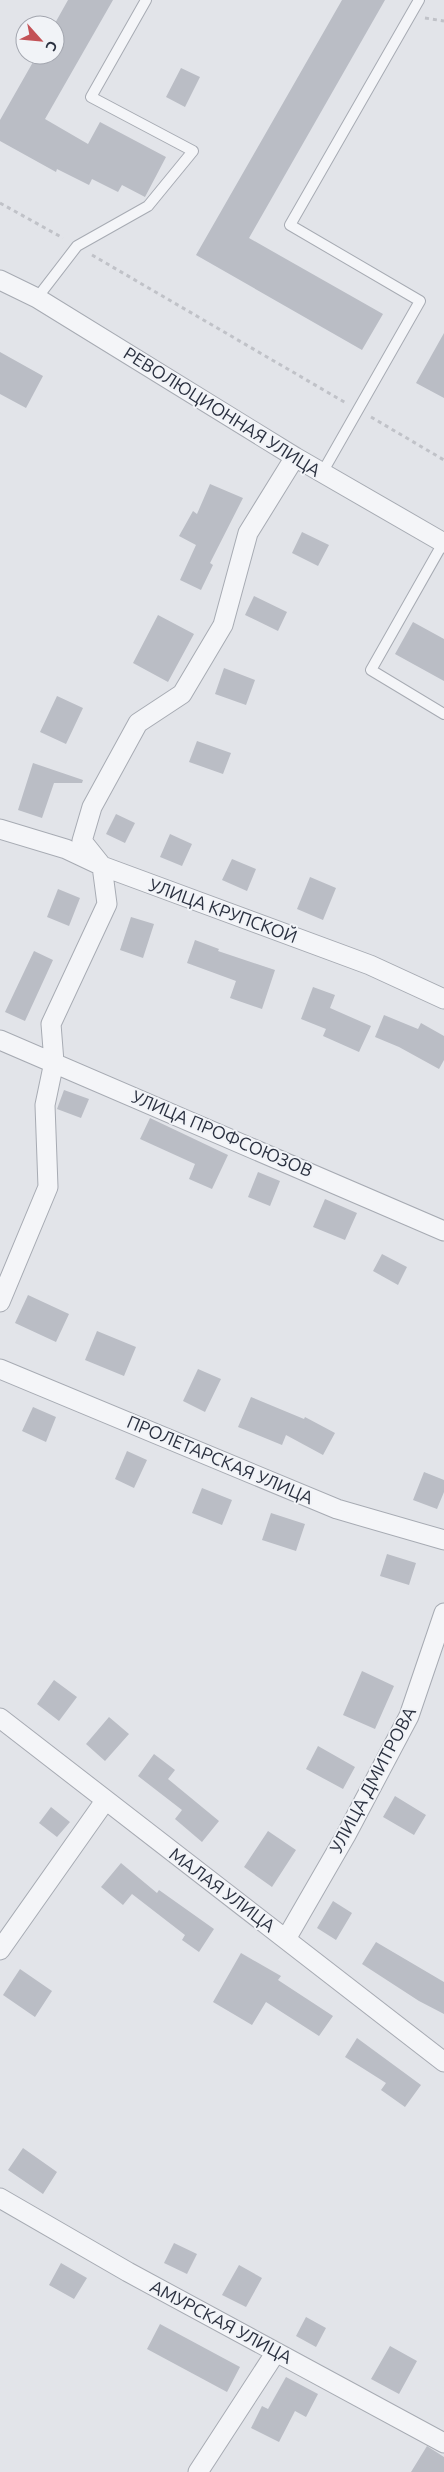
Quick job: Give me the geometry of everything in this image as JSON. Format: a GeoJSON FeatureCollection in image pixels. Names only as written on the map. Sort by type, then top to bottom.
{"type":"FeatureCollection","features":[{"type":"Feature","properties":{"kind":"street","name":"РЕВОЛЮЦИОННАЯ УЛИЦА"},"geometry":{"type":"LineString","coordinates":[[0,280],[37,298],[295,457],[444,543]]}},
{"type":"Feature","properties":{"kind":"street"},"geometry":{"type":"LineString","coordinates":[[0,1302],[48,1186],[45,1105],[54,1062],[51,1024],[106,904],[102,866],[82,841],[92,807],[138,723],[182,694],[223,625],[248,533],[295,457]]}},
{"type":"Feature","properties":{"kind":"street","name":"УЛИЦА КРУПСКОЙ"},"geometry":{"type":"LineString","coordinates":[[0,829],[66,849],[102,866],[370,965],[444,999]]}},
{"type":"Feature","properties":{"kind":"street","name":"УЛИЦА ПРОФСОЮЗОВ"},"geometry":{"type":"LineString","coordinates":[[0,1040],[444,1231]]}},
{"type":"Feature","properties":{"kind":"street","name":"ПРОЛЕТАРСКАЯ УЛИЦА"},"geometry":{"type":"LineString","coordinates":[[0,1369],[337,1509],[444,1540]]}},
{"type":"Feature","properties":{"kind":"street","name":"УЛИЦА ДМИТРОВА"},"geometry":{"type":"LineString","coordinates":[[286,1939],[346,1835],[410,1716],[444,1613]]}},
{"type":"Feature","properties":{"kind":"street","name":"МАЛАЯ УЛИЦА"},"geometry":{"type":"LineString","coordinates":[[0,1718],[444,2062]]}},
{"type":"Feature","properties":{"kind":"street"},"geometry":{"type":"LineString","coordinates":[[0,1950],[105,1801]]}},
{"type":"Feature","properties":{"kind":"street","name":"АМУРСКАЯ УЛИЦА"},"geometry":{"type":"LineString","coordinates":[[0,2198],[128,2272],[444,2443]]}},
{"type":"Feature","properties":{"kind":"street"},"geometry":{"type":"LineString","coordinates":[[198,2472],[276,2352]]}},
{"type":"Feature","properties":{"kind":"lane"},"geometry":{"type":"LineString","coordinates":[[37,298],[77,246],[148,206],[193,151],[91,97],[146,0]]}},
{"type":"Feature","properties":{"kind":"lane"},"geometry":{"type":"LineString","coordinates":[[322,473],[420,301],[290,225],[419,0]]}},
{"type":"Feature","properties":{"kind":"lane"},"geometry":{"type":"LineString","coordinates":[[444,543],[371,670],[444,714]]}},
{"type":"Feature","properties":{"kind":"path"},"geometry":{"type":"LineString","coordinates":[[0,204],[77,246],[444,460]]}},
{"type":"Feature","properties":{"kind":"building"},"geometry":{"type":"Polygon","coordinates":[[[68,0],[113,0],[45,119],[88,144],[100,122],[166,157],[145,197],[122,185],[118,192],[92,179],[89,185],[57,169],[56,172],[0,141],[0,120],[31,65],[65,65],[65,15],[60,15],[68,0]]]}},
{"type":"Feature","properties":{"kind":"building"},"geometry":{"type":"Polygon","coordinates":[[[342,0],[385,0],[249,238],[383,314],[362,350],[196,255],[342,0]]]}},
{"type":"Feature","properties":{"kind":"building"},"geometry":{"type":"Polygon","coordinates":[[[181,68],[200,77],[185,107],[166,97],[181,68]]]}},
{"type":"Feature","properties":{"kind":"building"},"geometry":{"type":"Polygon","coordinates":[[[444,333],[444,398],[416,383],[444,333]]]}},
{"type":"Feature","properties":{"kind":"building"},"geometry":{"type":"Polygon","coordinates":[[[0,352],[43,376],[26,408],[0,394],[0,352]]]}},
{"type":"Feature","properties":{"kind":"building"},"geometry":{"type":"Polygon","coordinates":[[[210,484],[243,498],[210,563],[213,565],[201,590],[180,580],[196,545],[179,536],[193,511],[197,514],[210,484]]]}},
{"type":"Feature","properties":{"kind":"building"},"geometry":{"type":"Polygon","coordinates":[[[302,532],[329,545],[318,566],[292,553],[302,532]]]}},
{"type":"Feature","properties":{"kind":"building"},"geometry":{"type":"Polygon","coordinates":[[[254,596],[287,612],[278,631],[245,615],[254,596]]]}},
{"type":"Feature","properties":{"kind":"building"},"geometry":{"type":"Polygon","coordinates":[[[158,615],[194,634],[168,682],[133,663],[158,615]]]}},
{"type":"Feature","properties":{"kind":"building"},"geometry":{"type":"Polygon","coordinates":[[[413,622],[444,639],[444,681],[395,654],[413,622]]]}},
{"type":"Feature","properties":{"kind":"building"},"geometry":{"type":"Polygon","coordinates":[[[224,668],[255,680],[246,705],[215,694],[224,668]]]}},
{"type":"Feature","properties":{"kind":"building"},"geometry":{"type":"Polygon","coordinates":[[[57,696],[83,708],[66,744],[40,732],[57,696]]]}},
{"type":"Feature","properties":{"kind":"building"},"geometry":{"type":"Polygon","coordinates":[[[197,741],[231,753],[223,774],[189,762],[197,741]]]}},
{"type":"Feature","properties":{"kind":"building"},"geometry":{"type":"Polygon","coordinates":[[[33,763],[83,780],[82,783],[54,783],[42,818],[18,810],[33,763]]]}},
{"type":"Feature","properties":{"kind":"building"},"geometry":{"type":"Polygon","coordinates":[[[116,814],[135,823],[125,843],[106,834],[116,814]]]}},
{"type":"Feature","properties":{"kind":"building"},"geometry":{"type":"Polygon","coordinates":[[[170,834],[192,844],[182,866],[160,857],[170,834]]]}},
{"type":"Feature","properties":{"kind":"building"},"geometry":{"type":"Polygon","coordinates":[[[232,859],[256,869],[247,891],[222,880],[232,859]]]}},
{"type":"Feature","properties":{"kind":"building"},"geometry":{"type":"Polygon","coordinates":[[[310,877],[336,888],[323,920],[297,909],[310,877]]]}},
{"type":"Feature","properties":{"kind":"building"},"geometry":{"type":"Polygon","coordinates":[[[58,889],[80,898],[69,926],[47,917],[58,889]]]}},
{"type":"Feature","properties":{"kind":"building"},"geometry":{"type":"Polygon","coordinates":[[[131,917],[154,924],[143,958],[120,950],[131,917]]]}},
{"type":"Feature","properties":{"kind":"building"},"geometry":{"type":"Polygon","coordinates":[[[195,940],[219,949],[218,951],[275,970],[262,1009],[230,998],[236,981],[187,963],[195,940]]]}},
{"type":"Feature","properties":{"kind":"building"},"geometry":{"type":"Polygon","coordinates":[[[34,951],[53,960],[25,1021],[5,1012],[34,951]]]}},
{"type":"Feature","properties":{"kind":"building"},"geometry":{"type":"Polygon","coordinates":[[[313,987],[335,995],[330,1008],[371,1026],[359,1052],[323,1036],[326,1029],[301,1019],[313,987]]]}},
{"type":"Feature","properties":{"kind":"building"},"geometry":{"type":"Polygon","coordinates":[[[384,1015],[418,1029],[421,1023],[444,1036],[444,1060],[439,1069],[399,1047],[375,1037],[384,1015]]]}},
{"type":"Feature","properties":{"kind":"building"},"geometry":{"type":"Polygon","coordinates":[[[64,1090],[89,1099],[81,1118],[57,1109],[64,1090]]]}},
{"type":"Feature","properties":{"kind":"building"},"geometry":{"type":"Polygon","coordinates":[[[150,1118],[228,1155],[212,1189],[189,1179],[195,1164],[140,1139],[150,1118]]]}},
{"type":"Feature","properties":{"kind":"building"},"geometry":{"type":"Polygon","coordinates":[[[258,1172],[280,1181],[270,1206],[248,1197],[258,1172]]]}},
{"type":"Feature","properties":{"kind":"building"},"geometry":{"type":"Polygon","coordinates":[[[325,1199],[357,1213],[345,1240],[313,1227],[325,1199]]]}},
{"type":"Feature","properties":{"kind":"building"},"geometry":{"type":"Polygon","coordinates":[[[382,1254],[407,1267],[398,1285],[373,1271],[382,1254]]]}},
{"type":"Feature","properties":{"kind":"building"},"geometry":{"type":"Polygon","coordinates":[[[28,1295],[69,1314],[56,1342],[15,1323],[28,1295]]]}},
{"type":"Feature","properties":{"kind":"building"},"geometry":{"type":"Polygon","coordinates":[[[97,1331],[136,1347],[124,1376],[85,1360],[97,1331]]]}},
{"type":"Feature","properties":{"kind":"building"},"geometry":{"type":"Polygon","coordinates":[[[198,1369],[221,1379],[205,1412],[183,1401],[198,1369]]]}},
{"type":"Feature","properties":{"kind":"building"},"geometry":{"type":"Polygon","coordinates":[[[251,1397],[304,1419],[305,1417],[335,1433],[323,1455],[286,1435],[282,1445],[238,1427],[251,1397]]]}},
{"type":"Feature","properties":{"kind":"building"},"geometry":{"type":"Polygon","coordinates":[[[33,1407],[56,1417],[46,1442],[22,1431],[33,1407]]]}},
{"type":"Feature","properties":{"kind":"building"},"geometry":{"type":"Polygon","coordinates":[[[127,1451],[147,1460],[134,1488],[115,1479],[127,1451]]]}},
{"type":"Feature","properties":{"kind":"building"},"geometry":{"type":"Polygon","coordinates":[[[424,1472],[444,1480],[444,1492],[437,1509],[413,1500],[424,1472]]]}},
{"type":"Feature","properties":{"kind":"building"},"geometry":{"type":"Polygon","coordinates":[[[202,1488],[232,1500],[222,1525],[192,1513],[202,1488]]]}},
{"type":"Feature","properties":{"kind":"building"},"geometry":{"type":"Polygon","coordinates":[[[271,1513],[305,1524],[296,1551],[262,1540],[271,1513]]]}},
{"type":"Feature","properties":{"kind":"building"},"geometry":{"type":"Polygon","coordinates":[[[387,1554],[416,1563],[409,1585],[380,1576],[387,1554]]]}},
{"type":"Feature","properties":{"kind":"building"},"geometry":{"type":"Polygon","coordinates":[[[362,1671],[394,1686],[375,1729],[343,1715],[362,1671]]]}},
{"type":"Feature","properties":{"kind":"building"},"geometry":{"type":"Polygon","coordinates":[[[54,1680],[77,1697],[59,1721],[37,1704],[54,1680]]]}},
{"type":"Feature","properties":{"kind":"building"},"geometry":{"type":"Polygon","coordinates":[[[109,1717],[129,1734],[105,1761],[86,1744],[109,1717]]]}},
{"type":"Feature","properties":{"kind":"building"},"geometry":{"type":"Polygon","coordinates":[[[318,1746],[355,1767],[343,1789],[306,1769],[318,1746]]]}},
{"type":"Feature","properties":{"kind":"building"},"geometry":{"type":"Polygon","coordinates":[[[154,1754],[175,1770],[168,1779],[219,1821],[202,1842],[175,1819],[182,1810],[138,1776],[154,1754]]]}},
{"type":"Feature","properties":{"kind":"building"},"geometry":{"type":"Polygon","coordinates":[[[395,1796],[426,1815],[414,1835],[383,1817],[395,1796]]]}},
{"type":"Feature","properties":{"kind":"building"},"geometry":{"type":"Polygon","coordinates":[[[51,1807],[70,1822],[57,1837],[39,1823],[51,1807]]]}},
{"type":"Feature","properties":{"kind":"building"},"geometry":{"type":"Polygon","coordinates":[[[268,1831],[296,1850],[272,1887],[244,1867],[268,1831]]]}},
{"type":"Feature","properties":{"kind":"building"},"geometry":{"type":"Polygon","coordinates":[[[121,1863],[157,1893],[159,1890],[214,1929],[199,1952],[182,1940],[185,1935],[132,1894],[123,1905],[101,1887],[121,1863]]]}},
{"type":"Feature","properties":{"kind":"building"},"geometry":{"type":"Polygon","coordinates":[[[333,1901],[352,1913],[336,1940],[317,1928],[333,1901]]]}},
{"type":"Feature","properties":{"kind":"building"},"geometry":{"type":"Polygon","coordinates":[[[376,1942],[444,1982],[444,2014],[419,2001],[362,1964],[376,1942]]]}},
{"type":"Feature","properties":{"kind":"building"},"geometry":{"type":"Polygon","coordinates":[[[241,1953],[281,1976],[278,1980],[333,2016],[319,2036],[266,2002],[252,2025],[213,2002],[241,1953]]]}},
{"type":"Feature","properties":{"kind":"building"},"geometry":{"type":"Polygon","coordinates":[[[20,1969],[52,1991],[35,2017],[3,1995],[20,1969]]]}},
{"type":"Feature","properties":{"kind":"building"},"geometry":{"type":"Polygon","coordinates":[[[357,2038],[421,2085],[405,2107],[381,2090],[386,2083],[345,2057],[357,2038]]]}},
{"type":"Feature","properties":{"kind":"building"},"geometry":{"type":"Polygon","coordinates":[[[23,2148],[57,2172],[43,2194],[8,2170],[23,2148]]]}},
{"type":"Feature","properties":{"kind":"building"},"geometry":{"type":"Polygon","coordinates":[[[174,2243],[197,2254],[187,2274],[164,2263],[174,2243]]]}},
{"type":"Feature","properties":{"kind":"building"},"geometry":{"type":"Polygon","coordinates":[[[61,2263],[87,2278],[74,2299],[49,2285],[61,2263]]]}},
{"type":"Feature","properties":{"kind":"building"},"geometry":{"type":"Polygon","coordinates":[[[239,2265],[262,2278],[246,2307],[222,2295],[239,2265]]]}},
{"type":"Feature","properties":{"kind":"building"},"geometry":{"type":"Polygon","coordinates":[[[306,2317],[326,2328],[316,2347],[296,2336],[306,2317]]]}},
{"type":"Feature","properties":{"kind":"building"},"geometry":{"type":"Polygon","coordinates":[[[160,2324],[240,2367],[227,2392],[147,2349],[160,2324]]]}},
{"type":"Feature","properties":{"kind":"building"},"geometry":{"type":"Polygon","coordinates":[[[390,2346],[417,2361],[399,2394],[371,2379],[390,2346]]]}},
{"type":"Feature","properties":{"kind":"building"},"geometry":{"type":"Polygon","coordinates":[[[286,2377],[318,2394],[306,2417],[295,2411],[279,2442],[251,2428],[262,2406],[268,2409],[286,2377]]]}},
{"type":"Feature","properties":{"kind":"building"},"geometry":{"type":"Polygon","coordinates":[[[427,2446],[444,2457],[444,2472],[411,2472],[427,2446]]]}}]}
